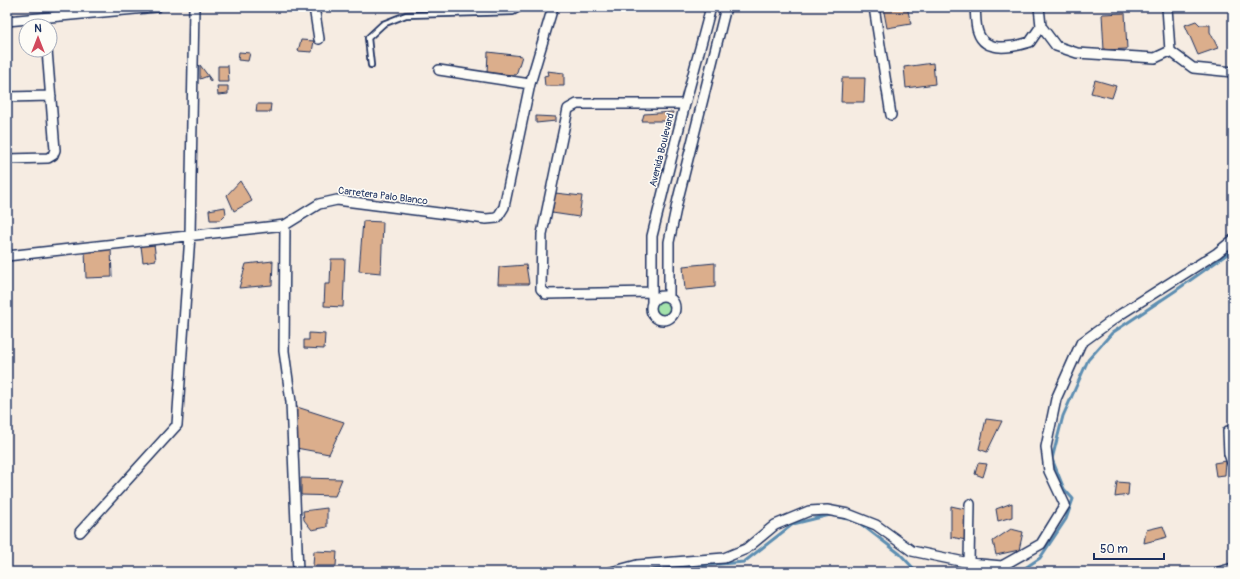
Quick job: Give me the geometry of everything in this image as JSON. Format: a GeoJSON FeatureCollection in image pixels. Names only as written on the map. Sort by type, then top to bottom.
{"type":"FeatureCollection","features":[{"type":"Feature","properties":{"kind":"street"},"geometry":{"type":"LineString","coordinates":[[58,20],[157,7]]}},
{"type":"Feature","properties":{"kind":"street"},"geometry":{"type":"LineString","coordinates":[[80,532],[178,425],[190,235],[194,7]]}},
{"type":"Feature","properties":{"kind":"street"},"geometry":{"type":"LineString","coordinates":[[314,7],[319,39]]}},
{"type":"Feature","properties":{"kind":"street","name":"Carretera Palo Blanco"},"geometry":{"type":"LineString","coordinates":[[7,256],[285,225],[319,204],[337,200],[472,218],[497,218],[504,208],[530,84],[553,7]]}},
{"type":"Feature","properties":{"kind":"street","name":"Avenida Boulevard"},"geometry":{"type":"LineString","coordinates":[[652,302],[652,236],[711,7]]}},
{"type":"Feature","properties":{"kind":"street"},"geometry":{"type":"LineString","coordinates":[[669,298],[658,297],[652,302],[651,310],[654,316],[666,319],[674,312],[674,304],[669,298],[669,242],[678,199],[726,7]]}},
{"type":"Feature","properties":{"kind":"street"},"geometry":{"type":"LineString","coordinates":[[874,7],[891,115]]}},
{"type":"Feature","properties":{"kind":"street"},"geometry":{"type":"LineString","coordinates":[[975,7],[978,32],[984,41],[997,47],[1012,48],[1030,42],[1041,26]]}},
{"type":"Feature","properties":{"kind":"street"},"geometry":{"type":"LineString","coordinates":[[1039,7],[1041,26],[1056,46],[1077,52],[1155,58],[1170,51]]}},
{"type":"Feature","properties":{"kind":"street"},"geometry":{"type":"LineString","coordinates":[[1166,7],[1170,51],[1193,68],[1233,72]]}},
{"type":"Feature","properties":{"kind":"street"},"geometry":{"type":"LineString","coordinates":[[7,21],[18,21]]}},
{"type":"Feature","properties":{"kind":"street"},"geometry":{"type":"LineString","coordinates":[[7,160],[48,158],[53,155],[54,150],[48,58]]}},
{"type":"Feature","properties":{"kind":"street"},"geometry":{"type":"LineString","coordinates":[[439,70],[530,84]]}},
{"type":"Feature","properties":{"kind":"street"},"geometry":{"type":"LineString","coordinates":[[7,97],[50,96]]}},
{"type":"Feature","properties":{"kind":"street"},"geometry":{"type":"LineString","coordinates":[[652,292],[546,294],[541,289],[542,234],[568,110],[572,106],[577,104],[685,104]]}},
{"type":"Feature","properties":{"kind":"street"},"geometry":{"type":"LineString","coordinates":[[285,225],[284,351],[291,402],[298,572]]}},
{"type":"Feature","properties":{"kind":"street"},"geometry":{"type":"LineString","coordinates":[[611,572],[637,565],[724,558],[746,549],[775,525],[809,511],[827,510],[848,514],[876,526],[912,551],[968,563],[1002,566],[1041,544],[1065,505],[1048,470],[1046,447],[1056,399],[1081,343],[1121,314],[1217,253],[1233,240]]}},
{"type":"Feature","properties":{"kind":"street"},"geometry":{"type":"LineString","coordinates":[[1228,431],[1229,454],[1233,464]]}},
{"type":"Feature","properties":{"kind":"street"},"geometry":{"type":"LineString","coordinates":[[968,563],[970,504]]}},
{"type":"Feature","properties":{"kind":"street"},"geometry":{"type":"LineString","coordinates":[[1219,572],[1233,568]]}},
{"type":"Feature","properties":{"kind":"lane"},"geometry":{"type":"LineString","coordinates":[[371,65],[368,38],[382,24],[406,15],[513,12],[522,7]]}},
{"type":"Feature","properties":{"kind":"green space"},"geometry":{"type":"Polygon","coordinates":[[[662,298],[669,301],[672,308],[669,315],[662,318],[655,315],[652,308],[655,301],[662,298]]]}},
{"type":"Feature","properties":{"kind":"building"},"geometry":{"type":"Polygon","coordinates":[[[883,7],[893,7],[894,9],[907,7],[911,24],[887,28],[883,7]]]}},
{"type":"Feature","properties":{"kind":"building"},"geometry":{"type":"Polygon","coordinates":[[[1125,13],[1127,49],[1104,50],[1102,14],[1125,13]]]}},
{"type":"Feature","properties":{"kind":"building"},"geometry":{"type":"Polygon","coordinates":[[[1196,21],[1200,25],[1210,25],[1210,32],[1218,48],[1198,55],[1185,25],[1196,21]]]}},
{"type":"Feature","properties":{"kind":"building"},"geometry":{"type":"Polygon","coordinates":[[[301,40],[314,41],[312,52],[298,51],[301,40]]]}},
{"type":"Feature","properties":{"kind":"building"},"geometry":{"type":"Polygon","coordinates":[[[239,52],[250,53],[248,61],[238,60],[239,52]]]}},
{"type":"Feature","properties":{"kind":"building"},"geometry":{"type":"Polygon","coordinates":[[[488,52],[522,56],[516,75],[487,73],[488,52]]]}},
{"type":"Feature","properties":{"kind":"building"},"geometry":{"type":"Polygon","coordinates":[[[933,63],[935,84],[906,88],[904,67],[933,63]]]}},
{"type":"Feature","properties":{"kind":"building"},"geometry":{"type":"Polygon","coordinates":[[[200,65],[212,81],[209,80],[208,76],[200,79],[200,65]]]}},
{"type":"Feature","properties":{"kind":"building"},"geometry":{"type":"Polygon","coordinates":[[[218,66],[228,66],[229,82],[218,82],[218,66]]]}},
{"type":"Feature","properties":{"kind":"building"},"geometry":{"type":"Polygon","coordinates":[[[547,71],[564,73],[564,86],[545,86],[544,76],[548,75],[547,71]]]}},
{"type":"Feature","properties":{"kind":"building"},"geometry":{"type":"Polygon","coordinates":[[[842,78],[865,78],[864,102],[841,102],[842,78]]]}},
{"type":"Feature","properties":{"kind":"building"},"geometry":{"type":"Polygon","coordinates":[[[1095,80],[1116,86],[1112,98],[1091,93],[1095,80]]]}},
{"type":"Feature","properties":{"kind":"building"},"geometry":{"type":"Polygon","coordinates":[[[217,86],[228,86],[228,94],[218,95],[217,86]]]}},
{"type":"Feature","properties":{"kind":"building"},"geometry":{"type":"Polygon","coordinates":[[[257,104],[271,104],[270,112],[256,112],[257,104]]]}},
{"type":"Feature","properties":{"kind":"building"},"geometry":{"type":"Polygon","coordinates":[[[673,112],[672,121],[642,121],[644,114],[673,112]]]}},
{"type":"Feature","properties":{"kind":"building"},"geometry":{"type":"Polygon","coordinates":[[[536,116],[556,117],[556,121],[536,123],[536,116]]]}},
{"type":"Feature","properties":{"kind":"building"},"geometry":{"type":"Polygon","coordinates":[[[240,181],[252,201],[234,211],[227,195],[240,181]]]}},
{"type":"Feature","properties":{"kind":"building"},"geometry":{"type":"Polygon","coordinates":[[[555,193],[582,196],[579,217],[552,213],[555,193]]]}},
{"type":"Feature","properties":{"kind":"building"},"geometry":{"type":"Polygon","coordinates":[[[225,207],[226,214],[220,220],[210,220],[209,210],[225,207]]]}},
{"type":"Feature","properties":{"kind":"building"},"geometry":{"type":"Polygon","coordinates":[[[363,221],[383,222],[381,273],[359,271],[363,221]]]}},
{"type":"Feature","properties":{"kind":"building"},"geometry":{"type":"Polygon","coordinates":[[[154,244],[156,260],[143,262],[141,246],[154,244]]]}},
{"type":"Feature","properties":{"kind":"building"},"geometry":{"type":"Polygon","coordinates":[[[111,248],[112,277],[86,278],[85,249],[111,248]]]}},
{"type":"Feature","properties":{"kind":"building"},"geometry":{"type":"Polygon","coordinates":[[[331,259],[345,259],[343,307],[324,306],[325,284],[330,284],[331,259]]]}},
{"type":"Feature","properties":{"kind":"building"},"geometry":{"type":"Polygon","coordinates":[[[273,261],[272,285],[239,288],[246,264],[273,261]]]}},
{"type":"Feature","properties":{"kind":"building"},"geometry":{"type":"Polygon","coordinates":[[[715,263],[715,287],[685,290],[683,266],[715,263]]]}},
{"type":"Feature","properties":{"kind":"building"},"geometry":{"type":"Polygon","coordinates":[[[526,265],[529,284],[498,284],[499,267],[526,265]]]}},
{"type":"Feature","properties":{"kind":"building"},"geometry":{"type":"Polygon","coordinates":[[[309,333],[325,334],[324,349],[304,348],[304,340],[309,340],[309,333]]]}},
{"type":"Feature","properties":{"kind":"building"},"geometry":{"type":"Polygon","coordinates":[[[297,407],[344,422],[329,454],[296,448],[295,432],[297,407]]]}},
{"type":"Feature","properties":{"kind":"building"},"geometry":{"type":"Polygon","coordinates":[[[986,419],[1002,421],[987,452],[979,449],[986,419]]]}},
{"type":"Feature","properties":{"kind":"building"},"geometry":{"type":"Polygon","coordinates":[[[1226,461],[1225,475],[1216,476],[1214,463],[1226,461]]]}},
{"type":"Feature","properties":{"kind":"building"},"geometry":{"type":"Polygon","coordinates":[[[978,463],[987,464],[983,477],[975,474],[978,463]]]}},
{"type":"Feature","properties":{"kind":"building"},"geometry":{"type":"Polygon","coordinates":[[[301,478],[342,479],[335,496],[301,495],[301,478]]]}},
{"type":"Feature","properties":{"kind":"building"},"geometry":{"type":"Polygon","coordinates":[[[1117,482],[1129,483],[1128,495],[1115,497],[1117,482]]]}},
{"type":"Feature","properties":{"kind":"building"},"geometry":{"type":"Polygon","coordinates":[[[1012,503],[1012,517],[998,521],[996,509],[1012,503]]]}},
{"type":"Feature","properties":{"kind":"building"},"geometry":{"type":"Polygon","coordinates":[[[951,506],[965,509],[966,540],[951,537],[951,506]]]}},
{"type":"Feature","properties":{"kind":"building"},"geometry":{"type":"Polygon","coordinates":[[[327,508],[327,527],[312,530],[304,520],[303,511],[327,508]]]}},
{"type":"Feature","properties":{"kind":"building"},"geometry":{"type":"Polygon","coordinates":[[[1163,526],[1167,537],[1144,543],[1146,530],[1163,526]]]}},
{"type":"Feature","properties":{"kind":"building"},"geometry":{"type":"Polygon","coordinates":[[[1011,529],[1023,532],[1019,550],[996,555],[993,541],[1011,529]]]}},
{"type":"Feature","properties":{"kind":"building"},"geometry":{"type":"Polygon","coordinates":[[[314,551],[337,552],[336,566],[313,566],[314,551]]]}},
{"type":"Feature","properties":{"kind":"waterway"},"geometry":{"type":"LineString","coordinates":[[1019,572],[1040,558],[1066,519],[1073,499],[1064,489],[1052,459],[1063,416],[1088,360],[1112,333],[1233,250]]}},
{"type":"Feature","properties":{"kind":"waterway"},"geometry":{"type":"LineString","coordinates":[[626,572],[744,562],[793,524],[830,515],[852,520]]}},
{"type":"Feature","properties":{"kind":"waterway"},"geometry":{"type":"LineString","coordinates":[[857,521],[900,554],[916,571],[920,572]]}}]}
